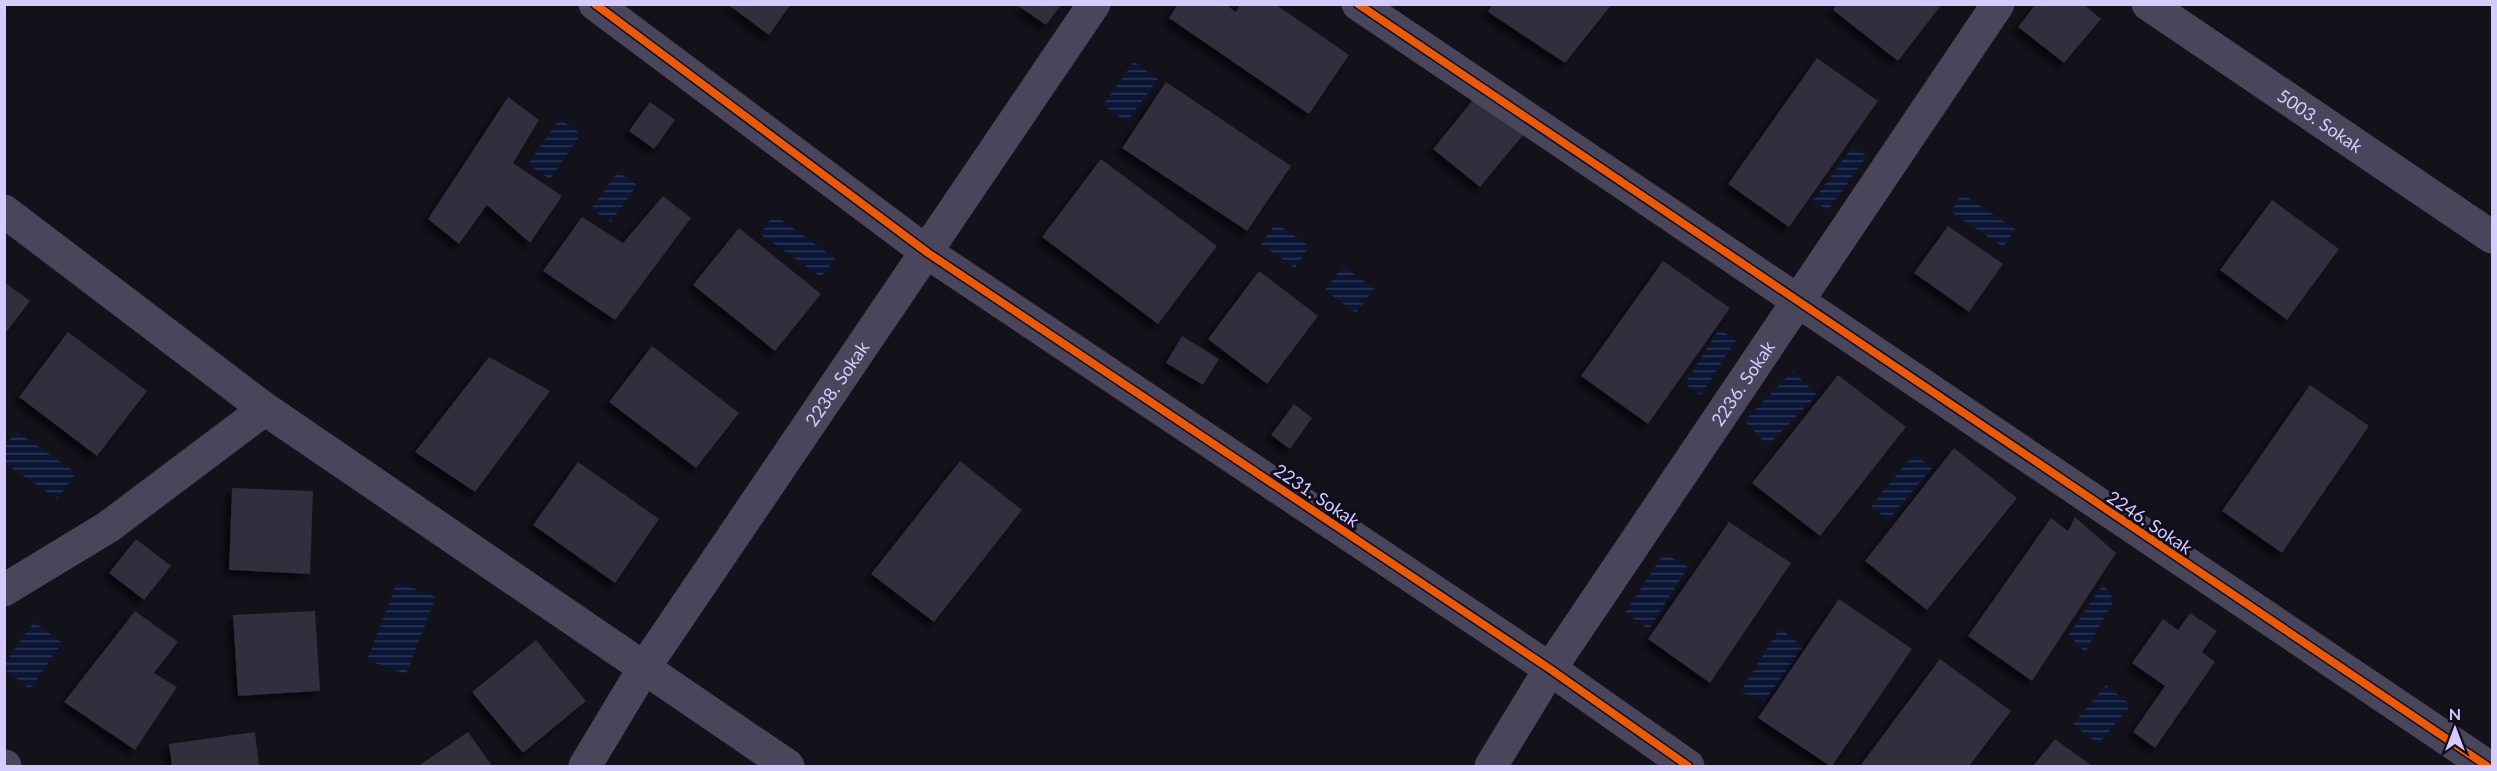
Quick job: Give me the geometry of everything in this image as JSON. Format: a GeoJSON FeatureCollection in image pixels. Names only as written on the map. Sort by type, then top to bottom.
{"type":"FeatureCollection","features":[{"type":"Feature","properties":{"kind":"street","name":"2231. Sokak"},"geometry":{"type":"LineString","coordinates":[[595,4],[928,253],[1550,669],[1688,766]]}},
{"type":"Feature","properties":{"kind":"street","name":"2238. Sokak"},"geometry":{"type":"LineString","coordinates":[[585,766],[644,668],[928,253],[1094,4]]}},
{"type":"Feature","properties":{"kind":"street","name":"2246. Sokak"},"geometry":{"type":"LineString","coordinates":[[1358,4],[1796,302],[2487,766]]}},
{"type":"Feature","properties":{"kind":"street","name":"2236. Sokak"},"geometry":{"type":"LineString","coordinates":[[1491,766],[1550,669],[1998,4]]}},
{"type":"Feature","properties":{"kind":"street","name":"5003. Sokak"},"geometry":{"type":"LineString","coordinates":[[2148,4],[2493,237]]}},
{"type":"Feature","properties":{"kind":"street"},"geometry":{"type":"LineString","coordinates":[[4,211],[265,409],[788,766]]}},
{"type":"Feature","properties":{"kind":"street"},"geometry":{"type":"LineString","coordinates":[[4,590],[108,527],[265,409]]}},
{"type":"Feature","properties":{"kind":"water"},"geometry":{"type":"Polygon","coordinates":[[[1134,62],[1158,79],[1127,122],[1103,105],[1134,62]]]}},
{"type":"Feature","properties":{"kind":"water"},"geometry":{"type":"Polygon","coordinates":[[[559,119],[581,134],[550,179],[528,164],[559,119]]]}},
{"type":"Feature","properties":{"kind":"water"},"geometry":{"type":"Polygon","coordinates":[[[1853,146],[1867,156],[1828,210],[1813,201],[1853,146]]]}},
{"type":"Feature","properties":{"kind":"water"},"geometry":{"type":"Polygon","coordinates":[[[618,172],[637,185],[611,222],[591,209],[618,172]]]}},
{"type":"Feature","properties":{"kind":"water"},"geometry":{"type":"Polygon","coordinates":[[[1962,194],[2015,229],[2003,247],[1951,212],[1962,194]]]}},
{"type":"Feature","properties":{"kind":"water"},"geometry":{"type":"Polygon","coordinates":[[[774,215],[835,258],[821,277],[760,234],[774,215]]]}},
{"type":"Feature","properties":{"kind":"water"},"geometry":{"type":"Polygon","coordinates":[[[1276,223],[1309,246],[1295,268],[1261,244],[1276,223]]]}},
{"type":"Feature","properties":{"kind":"water"},"geometry":{"type":"Polygon","coordinates":[[[1343,266],[1374,289],[1356,313],[1325,290],[1343,266]]]}},
{"type":"Feature","properties":{"kind":"water"},"geometry":{"type":"Polygon","coordinates":[[[1719,329],[1736,340],[1701,395],[1685,384],[1719,329]]]}},
{"type":"Feature","properties":{"kind":"water"},"geometry":{"type":"Polygon","coordinates":[[[1793,371],[1817,395],[1768,445],[1744,421],[1793,371]]]}},
{"type":"Feature","properties":{"kind":"water"},"geometry":{"type":"Polygon","coordinates":[[[16,431],[76,473],[57,499],[5,463],[5,447],[16,431]]]}},
{"type":"Feature","properties":{"kind":"water"},"geometry":{"type":"Polygon","coordinates":[[[1914,454],[1932,468],[1888,520],[1871,506],[1914,454]]]}},
{"type":"Feature","properties":{"kind":"water"},"geometry":{"type":"Polygon","coordinates":[[[1664,553],[1688,567],[1649,629],[1625,613],[1664,553]]]}},
{"type":"Feature","properties":{"kind":"water"},"geometry":{"type":"Polygon","coordinates":[[[397,582],[436,597],[406,674],[367,660],[397,582]]]}},
{"type":"Feature","properties":{"kind":"water"},"geometry":{"type":"Polygon","coordinates":[[[2103,584],[2114,600],[2085,652],[2069,635],[2103,584]]]}},
{"type":"Feature","properties":{"kind":"water"},"geometry":{"type":"Polygon","coordinates":[[[34,622],[62,643],[30,689],[5,670],[5,663],[34,622]]]}},
{"type":"Feature","properties":{"kind":"water"},"geometry":{"type":"Polygon","coordinates":[[[1780,628],[1803,647],[1765,701],[1740,692],[1780,628]]]}},
{"type":"Feature","properties":{"kind":"water"},"geometry":{"type":"Polygon","coordinates":[[[2106,685],[2131,705],[2098,744],[2073,724],[2106,685]]]}},
{"type":"Feature","properties":{"kind":"building"},"geometry":{"type":"Polygon","coordinates":[[[727,4],[791,4],[769,35],[727,4]]]}},
{"type":"Feature","properties":{"kind":"building"},"geometry":{"type":"Polygon","coordinates":[[[1178,4],[1225,4],[1236,12],[1240,4],[1275,4],[1349,55],[1309,114],[1169,18],[1178,4]]]}},
{"type":"Feature","properties":{"kind":"building"},"geometry":{"type":"Polygon","coordinates":[[[1493,4],[1612,4],[1565,63],[1488,12],[1493,4]]]}},
{"type":"Feature","properties":{"kind":"building"},"geometry":{"type":"Polygon","coordinates":[[[1837,4],[1942,4],[1898,61],[1833,10],[1837,4]]]}},
{"type":"Feature","properties":{"kind":"building"},"geometry":{"type":"Polygon","coordinates":[[[2036,4],[2083,4],[2101,19],[2064,63],[2018,27],[2036,4]]]}},
{"type":"Feature","properties":{"kind":"building"},"geometry":{"type":"Polygon","coordinates":[[[1017,5],[1061,5],[1046,25],[1017,5]]]}},
{"type":"Feature","properties":{"kind":"building"},"geometry":{"type":"Polygon","coordinates":[[[1817,58],[1878,101],[1789,227],[1728,184],[1817,58]]]}},
{"type":"Feature","properties":{"kind":"building"},"geometry":{"type":"Polygon","coordinates":[[[1166,82],[1291,166],[1247,231],[1122,148],[1166,82]]]}},
{"type":"Feature","properties":{"kind":"building"},"geometry":{"type":"Polygon","coordinates":[[[1476,96],[1524,134],[1480,187],[1433,149],[1476,96]]]}},
{"type":"Feature","properties":{"kind":"building"},"geometry":{"type":"Polygon","coordinates":[[[508,97],[539,120],[513,163],[562,196],[530,243],[487,205],[459,244],[428,219],[508,97]]]}},
{"type":"Feature","properties":{"kind":"building"},"geometry":{"type":"Polygon","coordinates":[[[650,102],[675,120],[654,149],[629,131],[650,102]]]}},
{"type":"Feature","properties":{"kind":"building"},"geometry":{"type":"Polygon","coordinates":[[[1101,159],[1217,246],[1158,324],[1042,237],[1101,159]]]}},
{"type":"Feature","properties":{"kind":"building"},"geometry":{"type":"Polygon","coordinates":[[[663,196],[691,218],[615,320],[543,271],[582,217],[623,243],[663,196]]]}},
{"type":"Feature","properties":{"kind":"building"},"geometry":{"type":"Polygon","coordinates":[[[2272,200],[2339,249],[2287,320],[2220,270],[2272,200]]]}},
{"type":"Feature","properties":{"kind":"building"},"geometry":{"type":"Polygon","coordinates":[[[1948,226],[2003,264],[1969,312],[1914,273],[1948,226]]]}},
{"type":"Feature","properties":{"kind":"building"},"geometry":{"type":"Polygon","coordinates":[[[739,228],[821,294],[775,351],[693,285],[739,228]]]}},
{"type":"Feature","properties":{"kind":"building"},"geometry":{"type":"Polygon","coordinates":[[[1663,261],[1730,308],[1648,424],[1581,376],[1663,261]]]}},
{"type":"Feature","properties":{"kind":"building"},"geometry":{"type":"Polygon","coordinates":[[[1259,271],[1318,316],[1267,384],[1208,339],[1259,271]]]}},
{"type":"Feature","properties":{"kind":"building"},"geometry":{"type":"Polygon","coordinates":[[[4,282],[30,301],[4,335],[4,282]]]}},
{"type":"Feature","properties":{"kind":"building"},"geometry":{"type":"Polygon","coordinates":[[[68,332],[147,391],[97,456],[19,397],[68,332]]]}},
{"type":"Feature","properties":{"kind":"building"},"geometry":{"type":"Polygon","coordinates":[[[1182,336],[1219,359],[1203,385],[1166,363],[1182,336]]]}},
{"type":"Feature","properties":{"kind":"building"},"geometry":{"type":"Polygon","coordinates":[[[652,346],[739,413],[696,468],[609,402],[652,346]]]}},
{"type":"Feature","properties":{"kind":"building"},"geometry":{"type":"Polygon","coordinates":[[[489,357],[550,391],[475,492],[415,452],[489,357]]]}},
{"type":"Feature","properties":{"kind":"building"},"geometry":{"type":"Polygon","coordinates":[[[1838,375],[1906,427],[1820,536],[1752,483],[1838,375]]]}},
{"type":"Feature","properties":{"kind":"building"},"geometry":{"type":"Polygon","coordinates":[[[2310,385],[2369,426],[2282,553],[2222,511],[2310,385]]]}},
{"type":"Feature","properties":{"kind":"building"},"geometry":{"type":"Polygon","coordinates":[[[1294,404],[1312,418],[1290,449],[1271,435],[1294,404]]]}},
{"type":"Feature","properties":{"kind":"building"},"geometry":{"type":"Polygon","coordinates":[[[1954,448],[2017,498],[1927,610],[1865,561],[1954,448]]]}},
{"type":"Feature","properties":{"kind":"building"},"geometry":{"type":"Polygon","coordinates":[[[960,461],[1022,510],[934,622],[871,574],[960,461]]]}},
{"type":"Feature","properties":{"kind":"building"},"geometry":{"type":"Polygon","coordinates":[[[578,462],[659,519],[615,583],[533,525],[578,462]]]}},
{"type":"Feature","properties":{"kind":"building"},"geometry":{"type":"Polygon","coordinates":[[[232,488],[313,491],[310,574],[229,570],[232,488]]]}},
{"type":"Feature","properties":{"kind":"building"},"geometry":{"type":"Polygon","coordinates":[[[2075,517],[2116,553],[2032,681],[1968,636],[2051,518],[2068,531],[2075,517]]]}},
{"type":"Feature","properties":{"kind":"building"},"geometry":{"type":"Polygon","coordinates":[[[1729,522],[1791,563],[1710,683],[1648,639],[1729,522]]]}},
{"type":"Feature","properties":{"kind":"building"},"geometry":{"type":"Polygon","coordinates":[[[136,539],[171,566],[144,600],[109,573],[136,539]]]}},
{"type":"Feature","properties":{"kind":"building"},"geometry":{"type":"Polygon","coordinates":[[[1839,599],[1912,649],[1830,766],[1758,718],[1839,599]]]}},
{"type":"Feature","properties":{"kind":"building"},"geometry":{"type":"Polygon","coordinates":[[[135,611],[178,642],[154,673],[177,687],[135,750],[64,702],[135,611]]]}},
{"type":"Feature","properties":{"kind":"building"},"geometry":{"type":"Polygon","coordinates":[[[315,611],[320,691],[238,696],[233,615],[315,611]]]}},
{"type":"Feature","properties":{"kind":"building"},"geometry":{"type":"Polygon","coordinates":[[[2190,613],[2217,631],[2202,652],[2215,662],[2155,748],[2133,732],[2165,686],[2132,663],[2163,619],[2178,630],[2190,613]]]}},
{"type":"Feature","properties":{"kind":"building"},"geometry":{"type":"Polygon","coordinates":[[[536,640],[586,701],[523,753],[472,692],[536,640]]]}},
{"type":"Feature","properties":{"kind":"building"},"geometry":{"type":"Polygon","coordinates":[[[1940,659],[2011,711],[1969,766],[1860,766],[1940,659]]]}},
{"type":"Feature","properties":{"kind":"building"},"geometry":{"type":"Polygon","coordinates":[[[255,732],[259,766],[172,766],[169,744],[255,732]]]}},
{"type":"Feature","properties":{"kind":"building"},"geometry":{"type":"Polygon","coordinates":[[[468,732],[492,766],[418,766],[468,732]]]}},
{"type":"Feature","properties":{"kind":"building"},"geometry":{"type":"Polygon","coordinates":[[[2055,739],[2092,766],[2033,766],[2055,739]]]}},
{"type":"Feature","properties":{"kind":"cycle path"},"geometry":{"type":"LineString","coordinates":[[595,4],[928,253],[1550,669],[1688,766]]}},
{"type":"Feature","properties":{"kind":"cycle path"},"geometry":{"type":"LineString","coordinates":[[1358,4],[2487,766]]}}]}
